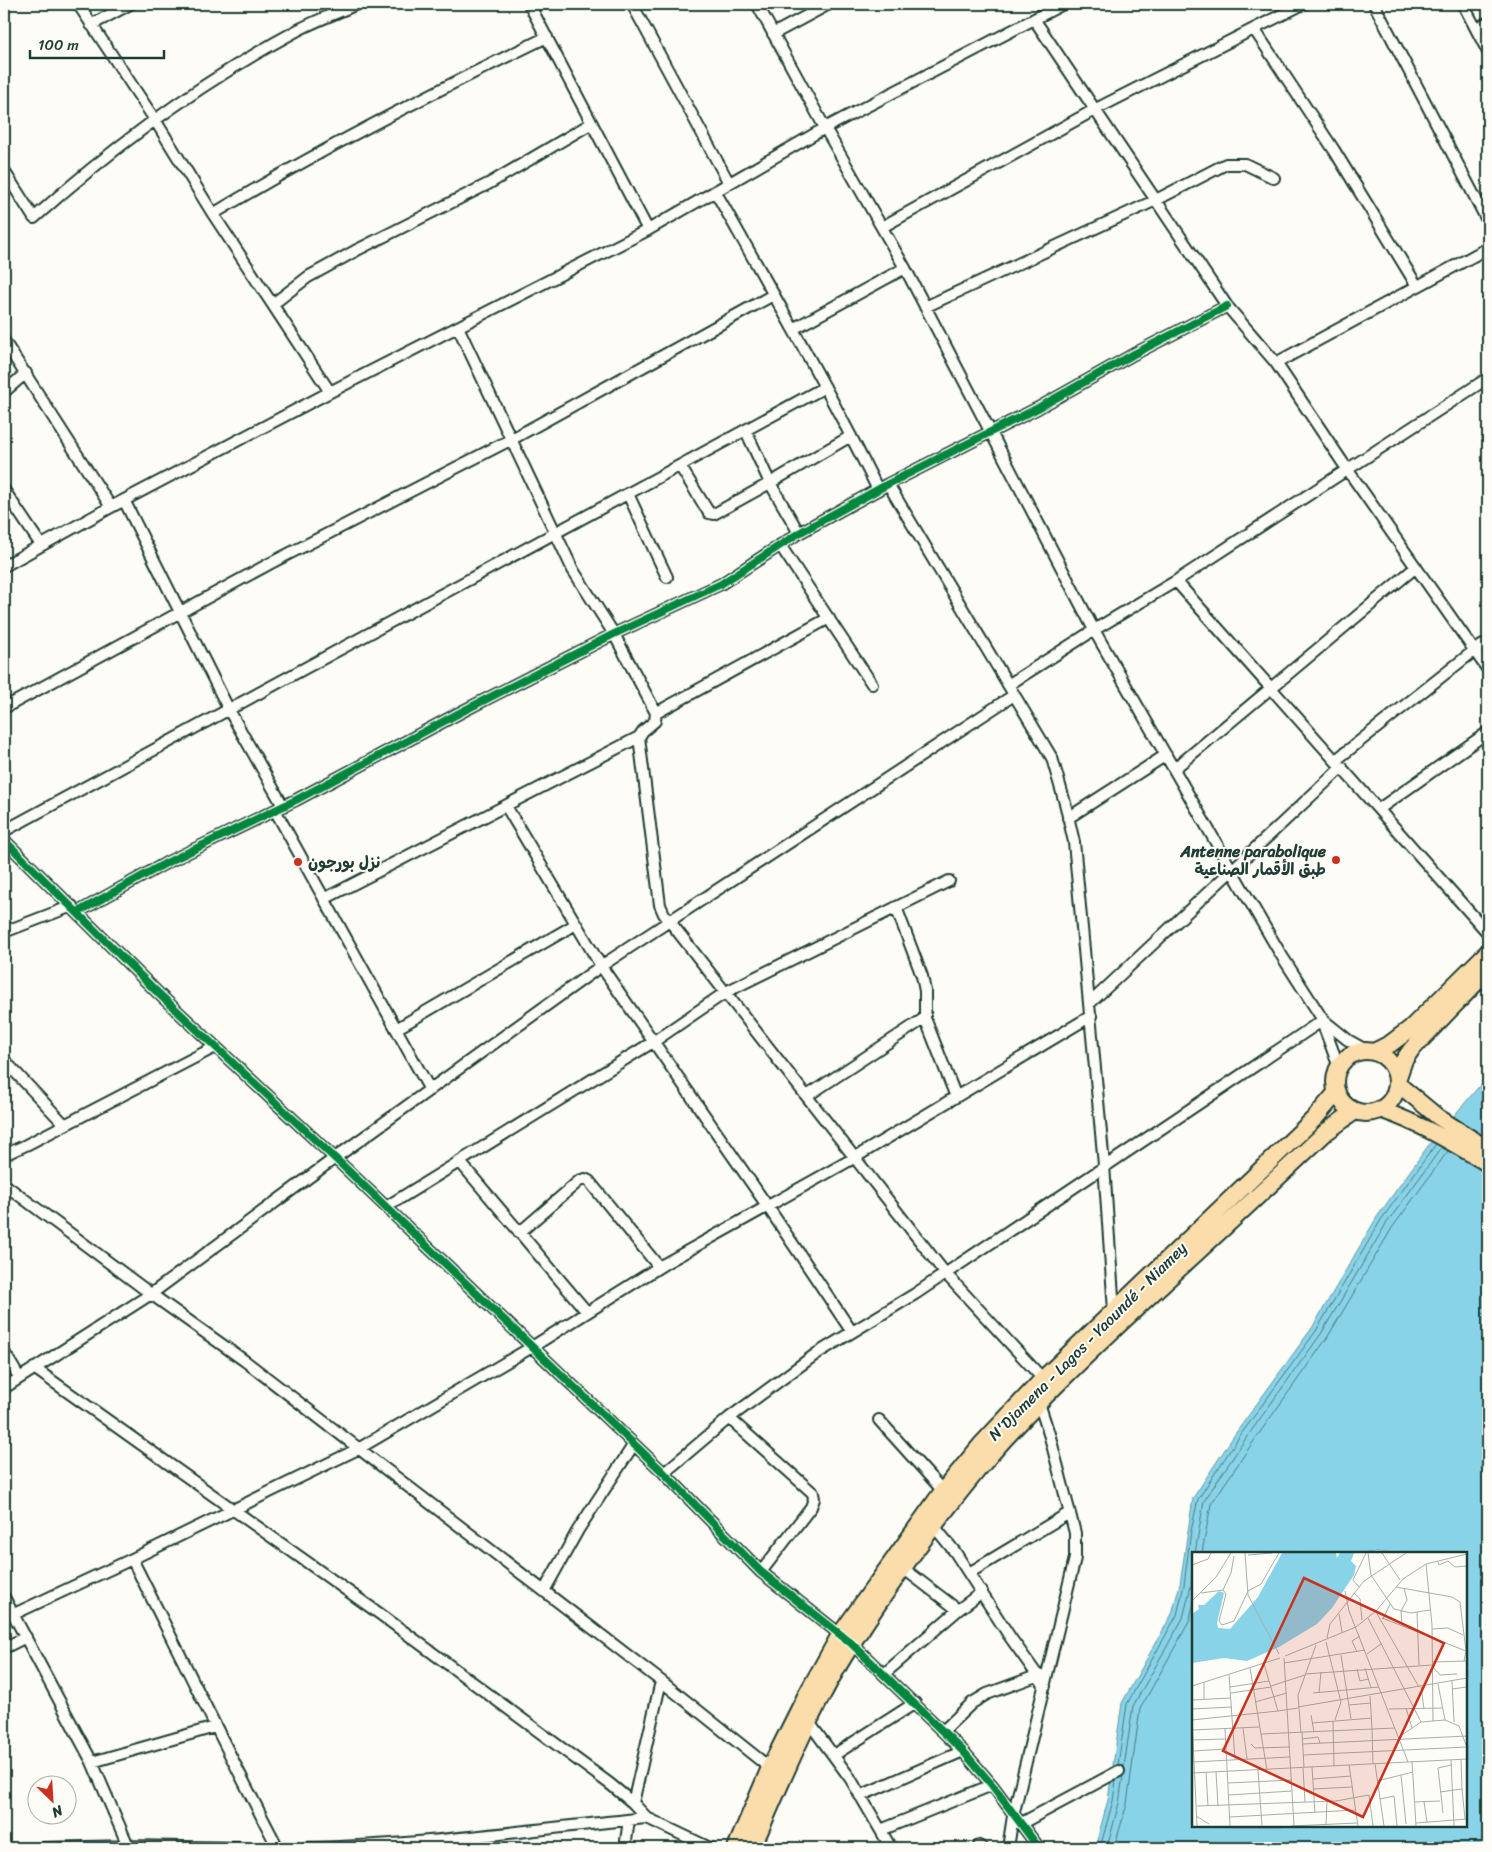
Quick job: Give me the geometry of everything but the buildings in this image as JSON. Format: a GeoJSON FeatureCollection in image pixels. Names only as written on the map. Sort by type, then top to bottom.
{"type":"FeatureCollection","features":[{"type":"Feature","properties":{"kind":"highway"},"geometry":{"type":"LineString","coordinates":[[1488,952],[1410,1029],[1390,1044],[1347,1057],[1339,1067],[1335,1079],[1336,1092],[1344,1104],[1355,1111],[1368,1113],[1381,1110],[1386,1106],[1394,1096],[1401,1067],[1411,1050],[1488,970]]}},
{"type":"Feature","properties":{"kind":"highway"},"geometry":{"type":"LineString","coordinates":[[1371,1050],[1389,1060],[1393,1065],[1398,1080]]}},
{"type":"Feature","properties":{"kind":"highway","name":"N'Djamena - Lagos - Yaoundé - Niamey"},"geometry":{"type":"LineString","coordinates":[[736,1848],[770,1768],[806,1696],[846,1639],[943,1491],[981,1445],[1043,1379],[1315,1118],[1336,1092]]}},
{"type":"Feature","properties":{"kind":"highway","name":"N'Djamena - Lagos - Yaoundé - Niamey"},"geometry":{"type":"LineString","coordinates":[[752,1848],[846,1639],[986,1461],[1039,1403],[1116,1328],[1334,1125],[1355,1111]]}},
{"type":"Feature","properties":{"kind":"main road"},"geometry":{"type":"LineString","coordinates":[[1398,1080],[1428,1110],[1488,1149]]}},
{"type":"Feature","properties":{"kind":"main road"},"geometry":{"type":"LineString","coordinates":[[1381,1110],[1407,1118],[1429,1129],[1488,1164]]}},
{"type":"Feature","properties":{"kind":"street"},"geometry":{"type":"LineString","coordinates":[[78,4],[330,392]]}},
{"type":"Feature","properties":{"kind":"street"},"geometry":{"type":"LineString","coordinates":[[91,25],[130,4]]}},
{"type":"Feature","properties":{"kind":"street"},"geometry":{"type":"LineString","coordinates":[[4,171],[34,218],[66,189],[155,120],[230,69],[299,30],[357,4]]}},
{"type":"Feature","properties":{"kind":"street"},"geometry":{"type":"LineString","coordinates":[[529,4],[648,230]]}},
{"type":"Feature","properties":{"kind":"street"},"geometry":{"type":"LineString","coordinates":[[632,4],[729,183]]}},
{"type":"Feature","properties":{"kind":"street"},"geometry":{"type":"LineString","coordinates":[[758,4],[925,307],[1094,630],[1280,953],[1323,1020],[1348,1040],[1371,1050]]}},
{"type":"Feature","properties":{"kind":"street"},"geometry":{"type":"LineString","coordinates":[[773,34],[829,4]]}},
{"type":"Feature","properties":{"kind":"street"},"geometry":{"type":"LineString","coordinates":[[4,566],[124,500],[330,392],[648,230],[825,128],[1064,4]]}},
{"type":"Feature","properties":{"kind":"street"},"geometry":{"type":"LineString","coordinates":[[882,227],[1096,109],[1303,4]]}},
{"type":"Feature","properties":{"kind":"street"},"geometry":{"type":"LineString","coordinates":[[1374,4],[1488,222]]}},
{"type":"Feature","properties":{"kind":"street"},"geometry":{"type":"LineString","coordinates":[[1463,4],[1488,52]]}},
{"type":"Feature","properties":{"kind":"street"},"geometry":{"type":"LineString","coordinates":[[1034,19],[1226,306],[1276,363],[1346,469],[1488,670]]}},
{"type":"Feature","properties":{"kind":"street"},"geometry":{"type":"LineString","coordinates":[[1476,29],[1488,22]]}},
{"type":"Feature","properties":{"kind":"street"},"geometry":{"type":"LineString","coordinates":[[1254,29],[1334,150],[1417,286]]}},
{"type":"Feature","properties":{"kind":"street"},"geometry":{"type":"LineString","coordinates":[[213,214],[339,142],[547,37]]}},
{"type":"Feature","properties":{"kind":"street"},"geometry":{"type":"LineString","coordinates":[[273,304],[308,277],[357,250],[490,183],[592,123]]}},
{"type":"Feature","properties":{"kind":"street"},"geometry":{"type":"LineString","coordinates":[[925,307],[1156,200],[1226,164],[1246,164],[1274,178]]}},
{"type":"Feature","properties":{"kind":"street"},"geometry":{"type":"LineString","coordinates":[[715,191],[825,387],[878,490]]}},
{"type":"Feature","properties":{"kind":"street"},"geometry":{"type":"LineString","coordinates":[[1276,363],[1488,248]]}},
{"type":"Feature","properties":{"kind":"street"},"geometry":{"type":"LineString","coordinates":[[793,329],[904,268]]}},
{"type":"Feature","properties":{"kind":"street"},"geometry":{"type":"LineString","coordinates":[[4,708],[269,564],[512,439],[773,295]]}},
{"type":"Feature","properties":{"kind":"street"},"geometry":{"type":"LineString","coordinates":[[4,932],[75,909],[279,808],[614,634],[721,584],[799,533],[888,484],[1038,408],[1134,354],[1226,306]]}},
{"type":"Feature","properties":{"kind":"street"},"geometry":{"type":"LineString","coordinates":[[324,899],[639,737],[654,721],[656,713],[614,634],[573,570],[458,328]]}},
{"type":"Feature","properties":{"kind":"street"},"geometry":{"type":"LineString","coordinates":[[4,341],[111,507]]}},
{"type":"Feature","properties":{"kind":"street"},"geometry":{"type":"LineString","coordinates":[[4,392],[26,373]]}},
{"type":"Feature","properties":{"kind":"street"},"geometry":{"type":"LineString","coordinates":[[1008,685],[1176,581],[1488,378]]}},
{"type":"Feature","properties":{"kind":"street"},"geometry":{"type":"LineString","coordinates":[[4,831],[825,387]]}},
{"type":"Feature","properties":{"kind":"street"},"geometry":{"type":"LineString","coordinates":[[746,431],[770,484],[799,533]]}},
{"type":"Feature","properties":{"kind":"street"},"geometry":{"type":"LineString","coordinates":[[680,466],[709,513],[714,514],[770,484],[851,436]]}},
{"type":"Feature","properties":{"kind":"street"},"geometry":{"type":"LineString","coordinates":[[888,484],[1052,758],[1074,842],[1104,1165],[1114,1311]]}},
{"type":"Feature","properties":{"kind":"street"},"geometry":{"type":"LineString","coordinates":[[4,490],[41,545]]}},
{"type":"Feature","properties":{"kind":"street"},"geometry":{"type":"LineString","coordinates":[[628,494],[667,577]]}},
{"type":"Feature","properties":{"kind":"street"},"geometry":{"type":"LineString","coordinates":[[124,500],[324,899],[430,1090]]}},
{"type":"Feature","properties":{"kind":"street"},"geometry":{"type":"LineString","coordinates":[[780,545],[872,684]]}},
{"type":"Feature","properties":{"kind":"street"},"geometry":{"type":"LineString","coordinates":[[1174,769],[1416,567]]}},
{"type":"Feature","properties":{"kind":"street"},"geometry":{"type":"LineString","coordinates":[[1176,581],[1488,933]]}},
{"type":"Feature","properties":{"kind":"street"},"geometry":{"type":"LineString","coordinates":[[656,713],[829,618]]}},
{"type":"Feature","properties":{"kind":"street"},"geometry":{"type":"LineString","coordinates":[[1089,1004],[1232,870],[1339,763],[1474,650],[1488,642]]}},
{"type":"Feature","properties":{"kind":"street"},"geometry":{"type":"LineString","coordinates":[[4,1388],[151,1294],[600,966],[1014,695]]}},
{"type":"Feature","properties":{"kind":"street"},"geometry":{"type":"LineString","coordinates":[[1379,808],[1488,732]]}},
{"type":"Feature","properties":{"kind":"street"},"geometry":{"type":"LineString","coordinates":[[639,737],[660,905],[670,921],[945,1273],[1043,1379]]}},
{"type":"Feature","properties":{"kind":"street"},"geometry":{"type":"LineString","coordinates":[[1068,818],[1166,755]]}},
{"type":"Feature","properties":{"kind":"street"},"geometry":{"type":"LineString","coordinates":[[506,806],[600,966],[768,1207],[852,1332]]}},
{"type":"Feature","properties":{"kind":"street"},"geometry":{"type":"LineString","coordinates":[[5,844],[75,909],[215,1048],[335,1158],[634,1444],[762,1572],[846,1639],[915,1703],[964,1751],[1039,1848]]}},
{"type":"Feature","properties":{"kind":"street"},"geometry":{"type":"LineString","coordinates":[[386,1207],[653,1042],[726,992],[949,881]]}},
{"type":"Feature","properties":{"kind":"street"},"geometry":{"type":"LineString","coordinates":[[896,907],[922,976],[925,991],[926,1018],[956,1097]]}},
{"type":"Feature","properties":{"kind":"street"},"geometry":{"type":"LineString","coordinates":[[396,1029],[576,924]]}},
{"type":"Feature","properties":{"kind":"street"},"geometry":{"type":"LineString","coordinates":[[14,1614],[358,1450],[532,1347],[659,1267],[854,1158],[1091,1016]]}},
{"type":"Feature","properties":{"kind":"street"},"geometry":{"type":"LineString","coordinates":[[808,1096],[926,1018]]}},
{"type":"Feature","properties":{"kind":"street"},"geometry":{"type":"LineString","coordinates":[[1323,1020],[1339,1067]]}},
{"type":"Feature","properties":{"kind":"street"},"geometry":{"type":"LineString","coordinates":[[664,1473],[729,1418],[816,1354],[945,1273],[1323,1020]]}},
{"type":"Feature","properties":{"kind":"street"},"geometry":{"type":"LineString","coordinates":[[4,1155],[215,1048]]}},
{"type":"Feature","properties":{"kind":"street"},"geometry":{"type":"LineString","coordinates":[[4,1060],[65,1125]]}},
{"type":"Feature","properties":{"kind":"street"},"geometry":{"type":"LineString","coordinates":[[460,1162],[587,1312]]}},
{"type":"Feature","properties":{"kind":"street"},"geometry":{"type":"LineString","coordinates":[[519,1233],[579,1181],[585,1179],[589,1181],[659,1267]]}},
{"type":"Feature","properties":{"kind":"street"},"geometry":{"type":"LineString","coordinates":[[4,1184],[151,1294],[245,1361],[358,1450],[661,1681],[770,1768]]}},
{"type":"Feature","properties":{"kind":"street"},"geometry":{"type":"LineString","coordinates":[[4,1352],[20,1377]]}},
{"type":"Feature","properties":{"kind":"street"},"geometry":{"type":"LineString","coordinates":[[34,1368],[380,1614],[610,1784],[633,1803],[647,1818],[710,1848]]}},
{"type":"Feature","properties":{"kind":"street"},"geometry":{"type":"LineString","coordinates":[[1008,1848],[1017,1820],[1045,1686],[1075,1558],[1074,1533],[1050,1436],[1039,1403]]}},
{"type":"Feature","properties":{"kind":"street"},"geometry":{"type":"LineString","coordinates":[[729,1418],[813,1493],[814,1499],[811,1507],[762,1572]]}},
{"type":"Feature","properties":{"kind":"street"},"geometry":{"type":"LineString","coordinates":[[879,1420],[943,1491]]}},
{"type":"Feature","properties":{"kind":"street"},"geometry":{"type":"LineString","coordinates":[[544,1592],[578,1530],[634,1444]]}},
{"type":"Feature","properties":{"kind":"street"},"geometry":{"type":"LineString","coordinates":[[969,1573],[1068,1513]]}},
{"type":"Feature","properties":{"kind":"street"},"geometry":{"type":"LineString","coordinates":[[934,1526],[969,1573],[1045,1686]]}},
{"type":"Feature","properties":{"kind":"street"},"geometry":{"type":"LineString","coordinates":[[132,1559],[184,1660],[215,1727],[278,1848]]}},
{"type":"Feature","properties":{"kind":"street"},"geometry":{"type":"LineString","coordinates":[[903,1568],[958,1610]]}},
{"type":"Feature","properties":{"kind":"street"},"geometry":{"type":"LineString","coordinates":[[884,1674],[958,1610],[982,1592]]}},
{"type":"Feature","properties":{"kind":"street"},"geometry":{"type":"LineString","coordinates":[[4,1600],[14,1614],[92,1762],[129,1847]]}},
{"type":"Feature","properties":{"kind":"street"},"geometry":{"type":"LineString","coordinates":[[4,1648],[26,1637]]}},
{"type":"Feature","properties":{"kind":"street"},"geometry":{"type":"LineString","coordinates":[[943,1731],[972,1703],[987,1694],[1039,1675]]}},
{"type":"Feature","properties":{"kind":"street"},"geometry":{"type":"LineString","coordinates":[[633,1803],[661,1681]]}},
{"type":"Feature","properties":{"kind":"street"},"geometry":{"type":"LineString","coordinates":[[834,1755],[915,1703]]}},
{"type":"Feature","properties":{"kind":"street"},"geometry":{"type":"LineString","coordinates":[[808,1721],[834,1755],[891,1848]]}},
{"type":"Feature","properties":{"kind":"street"},"geometry":{"type":"LineString","coordinates":[[92,1762],[215,1727]]}},
{"type":"Feature","properties":{"kind":"street"},"geometry":{"type":"LineString","coordinates":[[860,1796],[964,1751]]}},
{"type":"Feature","properties":{"kind":"street"},"geometry":{"type":"LineString","coordinates":[[1017,1820],[1119,1771]]}},
{"type":"Feature","properties":{"kind":"street"},"geometry":{"type":"LineString","coordinates":[[881,1830],[992,1786]]}},
{"type":"Feature","properties":{"kind":"street"},"geometry":{"type":"LineString","coordinates":[[306,1848],[446,1844],[647,1818]]}},
{"type":"Feature","properties":{"kind":"street"},"geometry":{"type":"LineString","coordinates":[[625,1848],[629,1820]]}},
{"type":"Feature","properties":{"kind":"street"},"geometry":{"type":"LineString","coordinates":[[44,1848],[238,1848]]}},
{"type":"Feature","properties":{"kind":"water"},"geometry":{"type":"Polygon","coordinates":[[[1488,1076],[1488,1848],[1095,1848],[1108,1800],[1122,1703],[1172,1614],[1180,1584],[1193,1498],[1235,1434],[1312,1328],[1377,1217],[1428,1146],[1488,1076]]]}},
{"type":"Feature","properties":{"kind":"cycle path"},"geometry":{"type":"LineString","coordinates":[[78,912],[166,863],[296,800],[465,710],[614,634],[721,584],[799,533],[888,484],[1038,408],[1134,354],[1227,306]]}},
{"type":"Feature","properties":{"kind":"cycle path"},"geometry":{"type":"LineString","coordinates":[[4,840],[159,994],[339,1162],[664,1473],[761,1572],[851,1643],[963,1751],[992,1785],[1039,1848]]}},
{"type":"Feature","properties":{"kind":"place","name":"Antenne parabolique طبق الأقمار الصناعية"},"geometry":{"type":"Point","coordinates":[1336,860]}},
{"type":"Feature","properties":{"kind":"place","name":"نزل بورجون"},"geometry":{"type":"Point","coordinates":[298,862]}}]}
